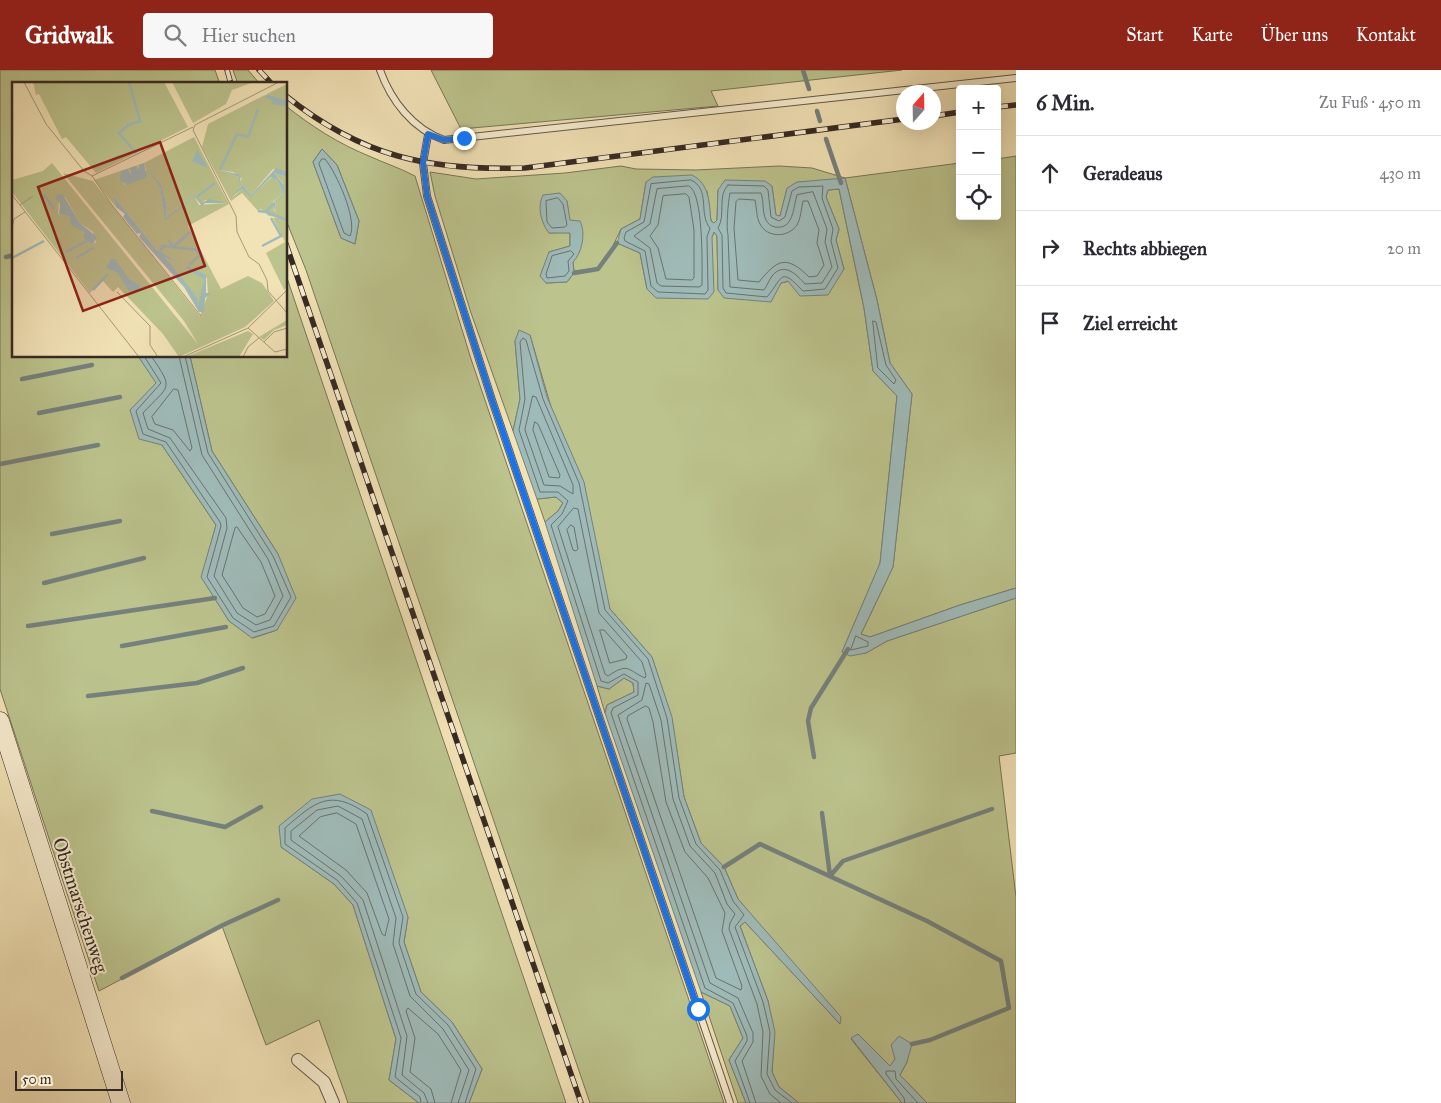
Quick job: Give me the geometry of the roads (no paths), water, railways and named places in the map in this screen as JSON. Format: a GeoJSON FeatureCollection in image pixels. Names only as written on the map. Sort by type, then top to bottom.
{"type":"FeatureCollection","features":[{"type":"Feature","properties":{"kind":"main road","name":"Obstmarschenweg"},"geometry":{"type":"LineString","coordinates":[[0,721],[121,1103]]}},
{"type":"Feature","properties":{"kind":"street"},"geometry":{"type":"LineString","coordinates":[[298,1060],[324,1082],[333,1103]]}},
{"type":"Feature","properties":{"kind":"lane"},"geometry":{"type":"LineString","coordinates":[[380,70],[405,115],[428,134],[444,140],[1016,78]]}},
{"type":"Feature","properties":{"kind":"lane"},"geometry":{"type":"LineString","coordinates":[[428,134],[423,163],[427,196],[504,437],[730,1103]]}},
{"type":"Feature","properties":{"kind":"water"},"geometry":{"type":"Polygon","coordinates":[[[322,149],[337,165],[359,221],[355,244],[341,238],[313,162],[322,149]]]}},
{"type":"Feature","properties":{"kind":"water"},"geometry":{"type":"Polygon","coordinates":[[[692,175],[702,183],[708,195],[711,221],[714,223],[717,220],[718,190],[725,180],[765,181],[772,186],[776,215],[780,216],[787,188],[797,182],[845,178],[877,300],[890,363],[912,394],[893,567],[861,634],[870,637],[960,605],[1016,588],[1016,598],[887,641],[866,653],[850,656],[842,652],[880,563],[897,396],[873,371],[864,308],[839,189],[828,190],[826,197],[839,229],[836,240],[844,269],[828,295],[800,296],[788,281],[781,283],[771,302],[724,298],[718,290],[717,236],[714,232],[712,237],[714,292],[708,299],[656,298],[647,289],[640,253],[617,243],[621,229],[640,219],[646,182],[653,177],[692,175]]]}},
{"type":"Feature","properties":{"kind":"water"},"geometry":{"type":"Polygon","coordinates":[[[560,193],[567,201],[570,220],[580,221],[583,237],[579,253],[573,262],[574,273],[567,282],[546,283],[540,276],[549,252],[570,246],[570,233],[549,233],[541,215],[540,205],[543,195],[560,193]]]}},
{"type":"Feature","properties":{"kind":"water"},"geometry":{"type":"Polygon","coordinates":[[[519,330],[530,335],[547,397],[584,482],[610,609],[652,657],[672,717],[684,797],[701,843],[724,867],[738,899],[841,1017],[840,1024],[745,922],[740,926],[768,1001],[775,1032],[772,1072],[779,1087],[799,1103],[746,1103],[729,1060],[743,1038],[730,1006],[701,992],[605,713],[607,705],[634,692],[633,683],[624,678],[609,689],[597,686],[545,522],[558,511],[563,503],[556,497],[537,499],[513,431],[520,399],[515,341],[519,330]]]}},
{"type":"Feature","properties":{"kind":"water"},"geometry":{"type":"Polygon","coordinates":[[[139,358],[190,358],[212,451],[278,554],[296,598],[277,630],[252,638],[229,621],[201,577],[216,525],[162,445],[139,439],[130,410],[156,383],[139,358]]]}},
{"type":"Feature","properties":{"kind":"water"},"geometry":{"type":"Polygon","coordinates":[[[340,794],[371,810],[408,917],[404,942],[421,992],[452,1022],[482,1069],[469,1103],[419,1103],[389,1080],[396,1039],[353,905],[334,884],[281,847],[279,826],[312,799],[340,794]]]}},
{"type":"Feature","properties":{"kind":"water"},"geometry":{"type":"Polygon","coordinates":[[[858,1034],[890,1066],[895,1059],[891,1045],[899,1036],[912,1044],[907,1062],[900,1075],[927,1103],[902,1103],[851,1038],[858,1034]]]}},
{"type":"Feature","properties":{"kind":"waterway"},"geometry":{"type":"LineString","coordinates":[[803,70],[809,89]]}},
{"type":"Feature","properties":{"kind":"waterway"},"geometry":{"type":"LineString","coordinates":[[817,111],[820,121]]}},
{"type":"Feature","properties":{"kind":"waterway"},"geometry":{"type":"LineString","coordinates":[[826,139],[841,183]]}},
{"type":"Feature","properties":{"kind":"waterway"},"geometry":{"type":"LineString","coordinates":[[574,273],[598,269],[617,243]]}},
{"type":"Feature","properties":{"kind":"waterway"},"geometry":{"type":"LineString","coordinates":[[6,257],[12,256]]}},
{"type":"Feature","properties":{"kind":"waterway"},"geometry":{"type":"LineString","coordinates":[[22,379],[92,365]]}},
{"type":"Feature","properties":{"kind":"waterway"},"geometry":{"type":"LineString","coordinates":[[39,413],[120,397]]}},
{"type":"Feature","properties":{"kind":"waterway"},"geometry":{"type":"LineString","coordinates":[[0,464],[98,445]]}},
{"type":"Feature","properties":{"kind":"waterway"},"geometry":{"type":"LineString","coordinates":[[52,534],[120,521]]}},
{"type":"Feature","properties":{"kind":"waterway"},"geometry":{"type":"LineString","coordinates":[[44,583],[144,558]]}},
{"type":"Feature","properties":{"kind":"waterway"},"geometry":{"type":"LineString","coordinates":[[28,626],[215,598]]}},
{"type":"Feature","properties":{"kind":"waterway"},"geometry":{"type":"LineString","coordinates":[[122,646],[226,627]]}},
{"type":"Feature","properties":{"kind":"waterway"},"geometry":{"type":"LineString","coordinates":[[814,757],[808,721],[811,708],[848,649]]}},
{"type":"Feature","properties":{"kind":"waterway"},"geometry":{"type":"LineString","coordinates":[[88,696],[197,683],[243,668]]}},
{"type":"Feature","properties":{"kind":"waterway"},"geometry":{"type":"LineString","coordinates":[[152,811],[225,827],[261,807]]}},
{"type":"Feature","properties":{"kind":"waterway"},"geometry":{"type":"LineString","coordinates":[[822,813],[830,876],[843,861],[992,809]]}},
{"type":"Feature","properties":{"kind":"waterway"},"geometry":{"type":"LineString","coordinates":[[724,867],[760,844],[927,921],[1001,961],[1009,1008],[930,1040],[912,1044]]}},
{"type":"Feature","properties":{"kind":"waterway"},"geometry":{"type":"LineString","coordinates":[[122,978],[223,925],[278,900]]}},
{"type":"Feature","properties":{"kind":"railway"},"geometry":{"type":"LineString","coordinates":[[227,70],[230,82]]}},
{"type":"Feature","properties":{"kind":"railway"},"geometry":{"type":"LineString","coordinates":[[259,70],[270,82]]}},
{"type":"Feature","properties":{"kind":"railway"},"geometry":{"type":"LineString","coordinates":[[288,98],[314,117],[370,146],[398,156],[427,163],[458,167],[525,168],[896,120]]}},
{"type":"Feature","properties":{"kind":"railway"},"geometry":{"type":"LineString","coordinates":[[1001,107],[1016,105]]}},
{"type":"Feature","properties":{"kind":"railway"},"geometry":{"type":"LineString","coordinates":[[941,115],[956,113]]}},
{"type":"Feature","properties":{"kind":"railway"},"geometry":{"type":"LineString","coordinates":[[288,250],[581,1103]]}}]}
